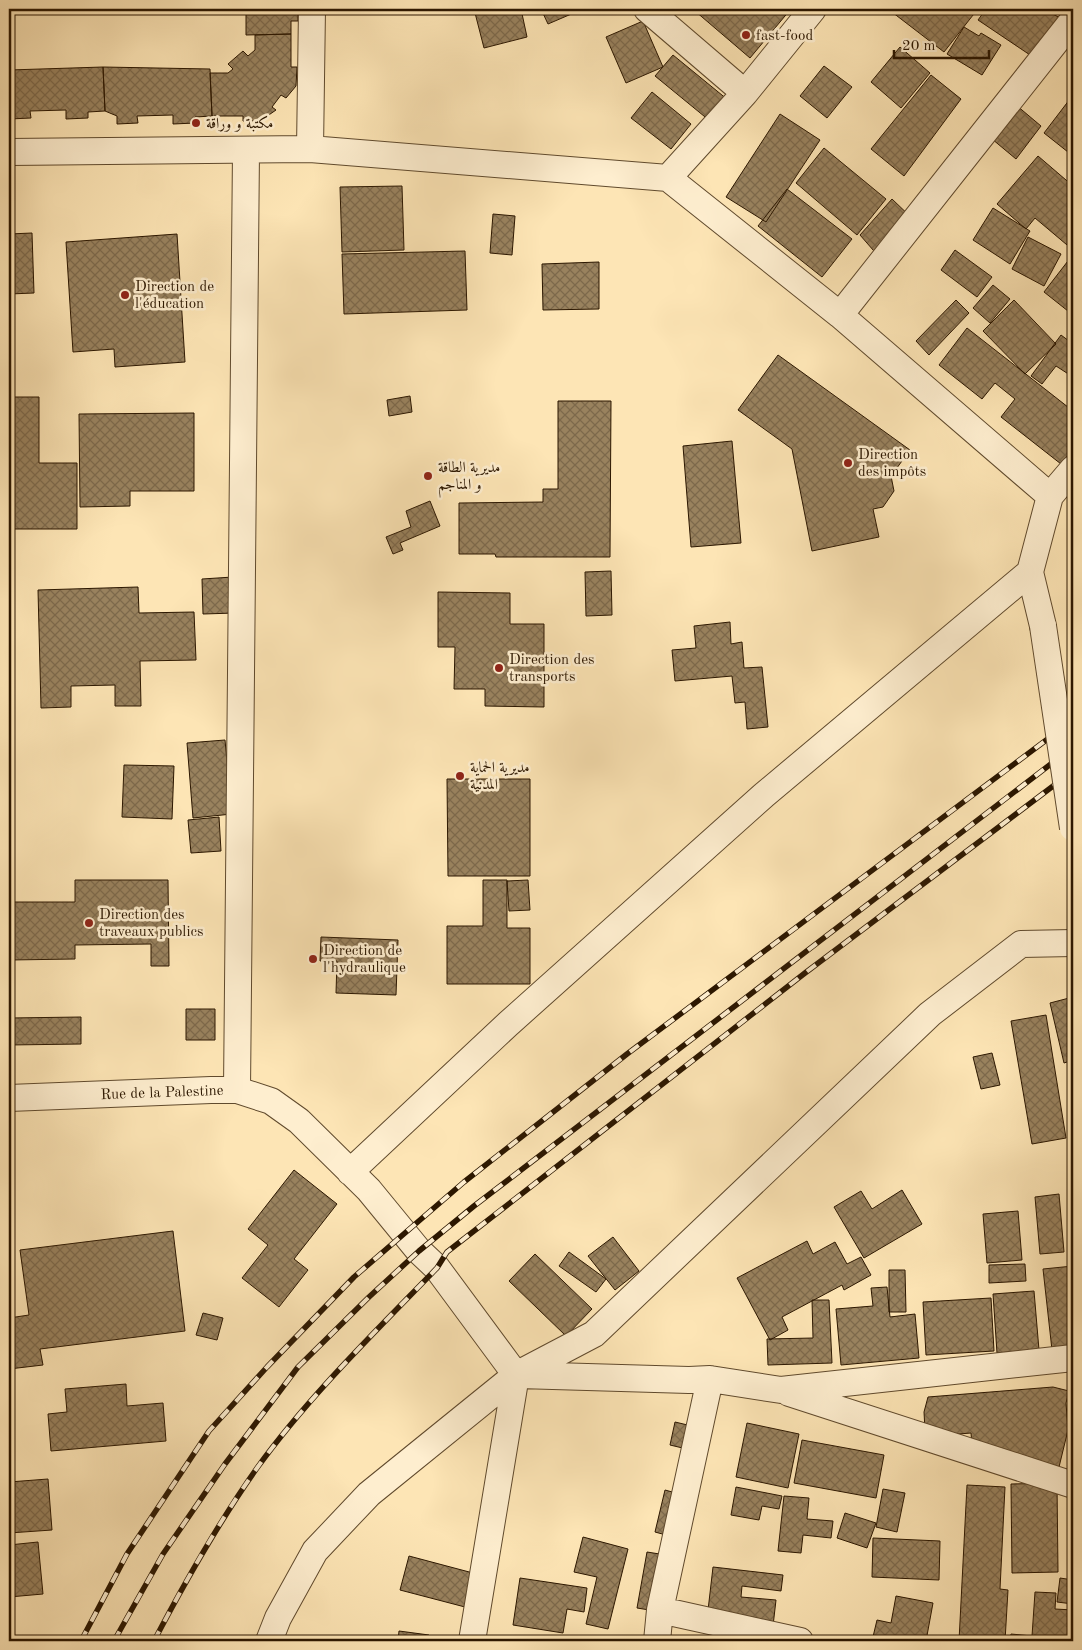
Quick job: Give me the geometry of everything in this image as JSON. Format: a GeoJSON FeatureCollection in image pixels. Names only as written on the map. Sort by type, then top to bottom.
{"type":"FeatureCollection","features":[{"type":"Feature","properties":{"kind":"street"},"geometry":{"type":"LineString","coordinates":[[310,149],[312,9]]}},
{"type":"Feature","properties":{"kind":"street"},"geometry":{"type":"LineString","coordinates":[[647,9],[745,93]]}},
{"type":"Feature","properties":{"kind":"street"},"geometry":{"type":"LineString","coordinates":[[668,178],[745,93],[813,9]]}},
{"type":"Feature","properties":{"kind":"street"},"geometry":{"type":"LineString","coordinates":[[840,315],[1073,20]]}},
{"type":"Feature","properties":{"kind":"street"},"geometry":{"type":"LineString","coordinates":[[9,152],[310,149],[668,178],[840,315],[1050,496]]}},
{"type":"Feature","properties":{"kind":"street"},"geometry":{"type":"LineString","coordinates":[[237,1090],[246,151]]}},
{"type":"Feature","properties":{"kind":"street"},"geometry":{"type":"LineString","coordinates":[[1073,469],[1050,496],[1030,572],[1043,626],[1073,828]]}},
{"type":"Feature","properties":{"kind":"street"},"geometry":{"type":"LineString","coordinates":[[350,1172],[508,1024],[764,795],[1030,572]]}},
{"type":"Feature","properties":{"kind":"street"},"geometry":{"type":"LineString","coordinates":[[269,1641],[278,1618],[315,1551],[369,1494],[516,1375],[594,1334],[930,1014],[1020,944],[1073,943]]}},
{"type":"Feature","properties":{"kind":"street","name":"Rue de la Palestine"},"geometry":{"type":"LineString","coordinates":[[9,1098],[237,1090],[271,1101],[299,1121],[369,1190],[419,1251],[437,1268],[516,1375]]}},
{"type":"Feature","properties":{"kind":"street"},"geometry":{"type":"LineString","coordinates":[[781,1390],[1073,1358]]}},
{"type":"Feature","properties":{"kind":"street"},"geometry":{"type":"LineString","coordinates":[[516,1375],[710,1379],[781,1390],[1073,1485]]}},
{"type":"Feature","properties":{"kind":"street"},"geometry":{"type":"LineString","coordinates":[[472,1641],[516,1375]]}},
{"type":"Feature","properties":{"kind":"street"},"geometry":{"type":"LineString","coordinates":[[657,1641],[660,1610],[710,1379]]}},
{"type":"Feature","properties":{"kind":"street"},"geometry":{"type":"LineString","coordinates":[[660,1610],[800,1641]]}},
{"type":"Feature","properties":{"kind":"building"},"geometry":{"type":"Polygon","coordinates":[[[246,9],[298,9],[298,21],[291,21],[291,34],[246,35],[246,9]]]}},
{"type":"Feature","properties":{"kind":"building"},"geometry":{"type":"Polygon","coordinates":[[[474,9],[521,9],[527,37],[484,48],[474,9]]]}},
{"type":"Feature","properties":{"kind":"building"},"geometry":{"type":"Polygon","coordinates":[[[541,9],[583,9],[548,24],[541,9]]]}},
{"type":"Feature","properties":{"kind":"building","name":"fast-food"},"geometry":{"type":"Polygon","coordinates":[[[697,9],[790,10],[750,58],[695,11],[697,9]]]}},
{"type":"Feature","properties":{"kind":"building"},"geometry":{"type":"Polygon","coordinates":[[[888,9],[976,9],[977,10],[944,52],[888,9]]]}},
{"type":"Feature","properties":{"kind":"building"},"geometry":{"type":"Polygon","coordinates":[[[986,9],[1054,9],[1051,13],[1066,21],[1036,59],[978,20],[986,9]]]}},
{"type":"Feature","properties":{"kind":"building"},"geometry":{"type":"Polygon","coordinates":[[[643,21],[663,67],[626,83],[606,37],[643,21]]]}},
{"type":"Feature","properties":{"kind":"building"},"geometry":{"type":"Polygon","coordinates":[[[964,27],[979,36],[981,33],[1001,45],[982,75],[947,54],[964,27]]]}},
{"type":"Feature","properties":{"kind":"building"},"geometry":{"type":"Polygon","coordinates":[[[291,34],[291,67],[297,67],[296,86],[286,98],[281,95],[272,107],[276,110],[260,121],[243,121],[243,116],[212,116],[210,73],[228,73],[233,69],[228,64],[243,51],[248,56],[255,50],[255,35],[291,34]]]}},
{"type":"Feature","properties":{"kind":"building"},"geometry":{"type":"Polygon","coordinates":[[[900,47],[930,73],[901,108],[871,82],[900,47]]]}},
{"type":"Feature","properties":{"kind":"building"},"geometry":{"type":"Polygon","coordinates":[[[673,55],[728,100],[710,121],[655,76],[673,55]]]}},
{"type":"Feature","properties":{"kind":"building"},"geometry":{"type":"Polygon","coordinates":[[[824,66],[852,87],[827,118],[800,96],[824,66]]]}},
{"type":"Feature","properties":{"kind":"building"},"geometry":{"type":"Polygon","coordinates":[[[103,67],[105,111],[88,112],[88,118],[66,119],[66,110],[30,111],[31,118],[9,119],[9,70],[103,67]]]}},
{"type":"Feature","properties":{"kind":"building"},"geometry":{"type":"Polygon","coordinates":[[[103,67],[210,69],[212,116],[195,117],[195,123],[173,124],[173,115],[137,116],[138,123],[117,124],[117,116],[105,111],[103,67]]]}},
{"type":"Feature","properties":{"kind":"building"},"geometry":{"type":"Polygon","coordinates":[[[931,75],[961,99],[904,176],[871,149],[931,75]]]}},
{"type":"Feature","properties":{"kind":"building"},"geometry":{"type":"Polygon","coordinates":[[[652,92],[691,124],[671,149],[631,118],[652,92]]]}},
{"type":"Feature","properties":{"kind":"building"},"geometry":{"type":"Polygon","coordinates":[[[1073,95],[1073,156],[1044,133],[1073,95]]]}},
{"type":"Feature","properties":{"kind":"building"},"geometry":{"type":"Polygon","coordinates":[[[1016,105],[1041,126],[1016,159],[992,139],[1016,105]]]}},
{"type":"Feature","properties":{"kind":"building"},"geometry":{"type":"Polygon","coordinates":[[[780,114],[820,140],[766,222],[726,197],[780,114]]]}},
{"type":"Feature","properties":{"kind":"building"},"geometry":{"type":"Polygon","coordinates":[[[824,148],[886,199],[857,235],[796,183],[824,148]]]}},
{"type":"Feature","properties":{"kind":"building"},"geometry":{"type":"Polygon","coordinates":[[[1038,156],[1073,186],[1073,250],[1035,218],[1026,229],[997,204],[1038,156]]]}},
{"type":"Feature","properties":{"kind":"building"},"geometry":{"type":"Polygon","coordinates":[[[402,186],[404,250],[342,252],[340,187],[402,186]]]}},
{"type":"Feature","properties":{"kind":"building"},"geometry":{"type":"Polygon","coordinates":[[[787,189],[852,239],[822,277],[758,226],[787,189]]]}},
{"type":"Feature","properties":{"kind":"building"},"geometry":{"type":"Polygon","coordinates":[[[892,199],[915,221],[880,258],[860,235],[892,199]]]}},
{"type":"Feature","properties":{"kind":"building"},"geometry":{"type":"Polygon","coordinates":[[[993,208],[1030,231],[1010,264],[973,240],[993,208]]]}},
{"type":"Feature","properties":{"kind":"building"},"geometry":{"type":"Polygon","coordinates":[[[493,214],[515,216],[512,255],[490,253],[493,214]]]}},
{"type":"Feature","properties":{"kind":"building"},"geometry":{"type":"Polygon","coordinates":[[[32,233],[34,293],[9,294],[9,234],[32,233]]]}},
{"type":"Feature","properties":{"kind":"building","name":"Direction de l'éducation"},"geometry":{"type":"Polygon","coordinates":[[[177,234],[185,362],[115,367],[114,349],[73,352],[66,242],[177,234]]]}},
{"type":"Feature","properties":{"kind":"building"},"geometry":{"type":"Polygon","coordinates":[[[1028,237],[1061,254],[1044,286],[1012,269],[1028,237]]]}},
{"type":"Feature","properties":{"kind":"building"},"geometry":{"type":"Polygon","coordinates":[[[955,250],[992,277],[977,297],[941,270],[955,250]]]}},
{"type":"Feature","properties":{"kind":"building"},"geometry":{"type":"Polygon","coordinates":[[[465,251],[467,310],[344,314],[342,254],[465,251]]]}},
{"type":"Feature","properties":{"kind":"building"},"geometry":{"type":"Polygon","coordinates":[[[1071,257],[1073,259],[1073,315],[1044,292],[1071,257]]]}},
{"type":"Feature","properties":{"kind":"building"},"geometry":{"type":"Polygon","coordinates":[[[599,262],[599,309],[543,310],[542,264],[599,262]]]}},
{"type":"Feature","properties":{"kind":"building"},"geometry":{"type":"Polygon","coordinates":[[[993,285],[1010,299],[990,323],[973,308],[993,285]]]}},
{"type":"Feature","properties":{"kind":"building"},"geometry":{"type":"Polygon","coordinates":[[[956,300],[969,313],[929,355],[916,341],[956,300]]]}},
{"type":"Feature","properties":{"kind":"building"},"geometry":{"type":"Polygon","coordinates":[[[1014,300],[1056,344],[1025,374],[983,331],[1014,300]]]}},
{"type":"Feature","properties":{"kind":"building"},"geometry":{"type":"Polygon","coordinates":[[[967,328],[1073,411],[1073,449],[1061,464],[1001,417],[1015,399],[995,383],[982,399],[939,365],[967,328]]]}},
{"type":"Feature","properties":{"kind":"building"},"geometry":{"type":"Polygon","coordinates":[[[1061,335],[1073,344],[1073,377],[1056,366],[1042,384],[1031,376],[1061,335]]]}},
{"type":"Feature","properties":{"kind":"building","name":"Direction des impôts"},"geometry":{"type":"Polygon","coordinates":[[[778,355],[910,450],[891,476],[894,491],[883,507],[873,509],[879,537],[812,551],[792,449],[738,410],[778,355]]]}},
{"type":"Feature","properties":{"kind":"building"},"geometry":{"type":"Polygon","coordinates":[[[410,396],[412,412],[389,416],[387,400],[410,396]]]}},
{"type":"Feature","properties":{"kind":"building"},"geometry":{"type":"Polygon","coordinates":[[[9,397],[39,397],[39,463],[77,463],[77,529],[9,529],[9,397]]]}},
{"type":"Feature","properties":{"kind":"building"},"geometry":{"type":"Polygon","coordinates":[[[558,401],[611,401],[610,557],[496,557],[495,554],[459,554],[459,503],[543,502],[543,489],[558,489],[558,401]]]}},
{"type":"Feature","properties":{"kind":"building"},"geometry":{"type":"Polygon","coordinates":[[[194,413],[194,491],[130,491],[130,506],[80,507],[79,414],[194,413]]]}},
{"type":"Feature","properties":{"kind":"building"},"geometry":{"type":"Polygon","coordinates":[[[732,441],[741,543],[691,547],[683,446],[732,441]]]}},
{"type":"Feature","properties":{"kind":"building"},"geometry":{"type":"Polygon","coordinates":[[[430,501],[440,526],[400,543],[403,550],[393,554],[386,537],[411,527],[406,511],[430,501]]]}},
{"type":"Feature","properties":{"kind":"building"},"geometry":{"type":"Polygon","coordinates":[[[611,571],[612,615],[586,616],[585,572],[611,571]]]}},
{"type":"Feature","properties":{"kind":"building"},"geometry":{"type":"Polygon","coordinates":[[[233,577],[235,613],[203,614],[202,579],[233,577]]]}},
{"type":"Feature","properties":{"kind":"building"},"geometry":{"type":"Polygon","coordinates":[[[138,587],[139,613],[194,612],[196,660],[140,661],[141,706],[115,706],[115,685],[71,686],[71,707],[41,708],[38,590],[138,587]]]}},
{"type":"Feature","properties":{"kind":"building","name":"Direction des transports"},"geometry":{"type":"Polygon","coordinates":[[[438,592],[510,593],[510,624],[544,624],[544,707],[485,706],[485,689],[454,689],[455,647],[438,647],[438,592]]]}},
{"type":"Feature","properties":{"kind":"building"},"geometry":{"type":"Polygon","coordinates":[[[730,622],[731,644],[742,642],[744,668],[762,667],[768,727],[747,729],[745,702],[735,703],[732,676],[675,681],[672,650],[696,648],[694,626],[730,622]]]}},
{"type":"Feature","properties":{"kind":"building"},"geometry":{"type":"Polygon","coordinates":[[[225,740],[232,814],[193,818],[187,743],[225,740]]]}},
{"type":"Feature","properties":{"kind":"building"},"geometry":{"type":"Polygon","coordinates":[[[124,765],[174,766],[172,819],[122,817],[124,765]]]}},
{"type":"Feature","properties":{"kind":"building"},"geometry":{"type":"Polygon","coordinates":[[[447,779],[530,779],[530,876],[448,876],[447,779]]]}},
{"type":"Feature","properties":{"kind":"building"},"geometry":{"type":"Polygon","coordinates":[[[219,817],[221,851],[191,853],[188,820],[219,817]]]}},
{"type":"Feature","properties":{"kind":"building","name":"Direction des traveaux publics"},"geometry":{"type":"Polygon","coordinates":[[[75,880],[168,880],[169,966],[151,966],[151,944],[75,945],[75,959],[10,960],[10,902],[75,902],[75,880]]]}},
{"type":"Feature","properties":{"kind":"building"},"geometry":{"type":"Polygon","coordinates":[[[483,880],[507,880],[507,928],[530,928],[530,984],[447,984],[447,926],[483,926],[483,880]]]}},
{"type":"Feature","properties":{"kind":"building"},"geometry":{"type":"Polygon","coordinates":[[[528,880],[530,910],[509,911],[507,881],[528,880]]]}},
{"type":"Feature","properties":{"kind":"building"},"geometry":{"type":"Polygon","coordinates":[[[321,937],[398,940],[396,995],[336,993],[337,961],[320,961],[321,937]]]}},
{"type":"Feature","properties":{"kind":"building"},"geometry":{"type":"Polygon","coordinates":[[[1073,997],[1073,1060],[1064,1063],[1050,1003],[1073,997]]]}},
{"type":"Feature","properties":{"kind":"building"},"geometry":{"type":"Polygon","coordinates":[[[186,1009],[215,1009],[215,1040],[186,1040],[186,1009]]]}},
{"type":"Feature","properties":{"kind":"building"},"geometry":{"type":"Polygon","coordinates":[[[1046,1015],[1066,1138],[1032,1144],[1011,1021],[1046,1015]]]}},
{"type":"Feature","properties":{"kind":"building"},"geometry":{"type":"Polygon","coordinates":[[[81,1017],[81,1044],[9,1045],[9,1018],[81,1017]]]}},
{"type":"Feature","properties":{"kind":"building"},"geometry":{"type":"Polygon","coordinates":[[[992,1053],[1000,1085],[981,1089],[973,1057],[992,1053]]]}},
{"type":"Feature","properties":{"kind":"building"},"geometry":{"type":"Polygon","coordinates":[[[294,1170],[337,1204],[294,1259],[308,1270],[279,1307],[242,1278],[268,1245],[248,1229],[294,1170]]]}},
{"type":"Feature","properties":{"kind":"building"},"geometry":{"type":"Polygon","coordinates":[[[902,1190],[922,1224],[864,1258],[834,1207],[861,1191],[872,1209],[902,1190]]]}},
{"type":"Feature","properties":{"kind":"building"},"geometry":{"type":"Polygon","coordinates":[[[1059,1194],[1064,1252],[1040,1254],[1035,1197],[1059,1194]]]}},
{"type":"Feature","properties":{"kind":"building"},"geometry":{"type":"Polygon","coordinates":[[[1018,1211],[1022,1260],[987,1263],[983,1214],[1018,1211]]]}},
{"type":"Feature","properties":{"kind":"building"},"geometry":{"type":"Polygon","coordinates":[[[1069,1214],[1073,1214],[1073,1246],[1069,1214]]]}},
{"type":"Feature","properties":{"kind":"building"},"geometry":{"type":"Polygon","coordinates":[[[173,1231],[185,1331],[40,1349],[43,1365],[9,1369],[9,1318],[29,1315],[20,1250],[173,1231]]]}},
{"type":"Feature","properties":{"kind":"building"},"geometry":{"type":"Polygon","coordinates":[[[613,1237],[639,1271],[615,1290],[588,1256],[613,1237]]]}},
{"type":"Feature","properties":{"kind":"building"},"geometry":{"type":"Polygon","coordinates":[[[807,1241],[813,1254],[835,1242],[847,1264],[861,1257],[871,1275],[844,1290],[842,1285],[782,1317],[788,1330],[770,1340],[737,1278],[807,1241]]]}},
{"type":"Feature","properties":{"kind":"building"},"geometry":{"type":"Polygon","coordinates":[[[569,1252],[606,1279],[596,1292],[559,1266],[569,1252]]]}},
{"type":"Feature","properties":{"kind":"building"},"geometry":{"type":"Polygon","coordinates":[[[535,1254],[592,1309],[566,1336],[509,1281],[535,1254]]]}},
{"type":"Feature","properties":{"kind":"building"},"geometry":{"type":"Polygon","coordinates":[[[1025,1264],[1026,1281],[989,1283],[989,1265],[1025,1264]]]}},
{"type":"Feature","properties":{"kind":"building"},"geometry":{"type":"Polygon","coordinates":[[[1073,1266],[1073,1348],[1052,1350],[1043,1269],[1073,1266]]]}},
{"type":"Feature","properties":{"kind":"building"},"geometry":{"type":"Polygon","coordinates":[[[889,1270],[905,1270],[906,1312],[889,1312],[889,1270]]]}},
{"type":"Feature","properties":{"kind":"building"},"geometry":{"type":"Polygon","coordinates":[[[887,1287],[890,1317],[915,1314],[919,1358],[841,1365],[836,1309],[873,1306],[871,1288],[887,1287]]]}},
{"type":"Feature","properties":{"kind":"building"},"geometry":{"type":"Polygon","coordinates":[[[1034,1291],[1039,1350],[997,1353],[993,1294],[1034,1291]]]}},
{"type":"Feature","properties":{"kind":"building"},"geometry":{"type":"Polygon","coordinates":[[[991,1298],[994,1351],[926,1355],[923,1302],[991,1298]]]}},
{"type":"Feature","properties":{"kind":"building"},"geometry":{"type":"Polygon","coordinates":[[[812,1300],[829,1300],[832,1363],[768,1365],[767,1339],[813,1338],[812,1300]]]}},
{"type":"Feature","properties":{"kind":"building"},"geometry":{"type":"Polygon","coordinates":[[[203,1313],[223,1318],[217,1340],[196,1335],[203,1313]]]}},
{"type":"Feature","properties":{"kind":"building"},"geometry":{"type":"Polygon","coordinates":[[[126,1384],[127,1406],[163,1403],[166,1441],[51,1451],[48,1414],[67,1412],[65,1389],[126,1384]]]}},
{"type":"Feature","properties":{"kind":"building"},"geometry":{"type":"Polygon","coordinates":[[[1053,1387],[1069,1391],[1066,1403],[1068,1430],[1059,1467],[972,1445],[971,1433],[946,1435],[925,1430],[924,1412],[928,1397],[1053,1387]]]}},
{"type":"Feature","properties":{"kind":"building"},"geometry":{"type":"Polygon","coordinates":[[[675,1422],[696,1427],[691,1450],[670,1445],[675,1422]]]}},
{"type":"Feature","properties":{"kind":"building"},"geometry":{"type":"Polygon","coordinates":[[[747,1423],[799,1434],[788,1488],[736,1477],[747,1423]]]}},
{"type":"Feature","properties":{"kind":"building"},"geometry":{"type":"Polygon","coordinates":[[[802,1440],[884,1455],[876,1498],[794,1483],[802,1440]]]}},
{"type":"Feature","properties":{"kind":"building"},"geometry":{"type":"Polygon","coordinates":[[[48,1479],[52,1530],[9,1533],[9,1482],[48,1479]]]}},
{"type":"Feature","properties":{"kind":"building"},"geometry":{"type":"Polygon","coordinates":[[[1057,1483],[1058,1572],[1012,1573],[1011,1484],[1057,1483]]]}},
{"type":"Feature","properties":{"kind":"building"},"geometry":{"type":"Polygon","coordinates":[[[967,1485],[1005,1487],[1000,1589],[1008,1590],[1005,1641],[959,1641],[967,1485]]]}},
{"type":"Feature","properties":{"kind":"building"},"geometry":{"type":"Polygon","coordinates":[[[736,1487],[782,1496],[779,1509],[762,1506],[759,1520],[731,1515],[736,1487]]]}},
{"type":"Feature","properties":{"kind":"building"},"geometry":{"type":"Polygon","coordinates":[[[883,1489],[905,1493],[897,1532],[876,1527],[883,1489]]]}},
{"type":"Feature","properties":{"kind":"building"},"geometry":{"type":"Polygon","coordinates":[[[665,1490],[687,1496],[677,1538],[655,1532],[665,1490]]]}},
{"type":"Feature","properties":{"kind":"building"},"geometry":{"type":"Polygon","coordinates":[[[784,1496],[809,1498],[807,1519],[833,1521],[831,1538],[803,1535],[801,1553],[778,1551],[784,1496]]]}},
{"type":"Feature","properties":{"kind":"building"},"geometry":{"type":"Polygon","coordinates":[[[845,1513],[876,1523],[867,1548],[837,1538],[845,1513]]]}},
{"type":"Feature","properties":{"kind":"building"},"geometry":{"type":"Polygon","coordinates":[[[583,1537],[628,1549],[608,1629],[586,1624],[597,1577],[574,1572],[583,1537]]]}},
{"type":"Feature","properties":{"kind":"building"},"geometry":{"type":"Polygon","coordinates":[[[873,1538],[940,1541],[939,1580],[872,1577],[873,1538]]]}},
{"type":"Feature","properties":{"kind":"building"},"geometry":{"type":"Polygon","coordinates":[[[38,1542],[43,1594],[9,1597],[9,1545],[38,1542]]]}},
{"type":"Feature","properties":{"kind":"building"},"geometry":{"type":"Polygon","coordinates":[[[647,1552],[672,1556],[662,1612],[637,1608],[647,1552]]]}},
{"type":"Feature","properties":{"kind":"building"},"geometry":{"type":"Polygon","coordinates":[[[409,1556],[473,1573],[465,1607],[400,1590],[409,1556]]]}},
{"type":"Feature","properties":{"kind":"building"},"geometry":{"type":"Polygon","coordinates":[[[713,1567],[783,1575],[781,1591],[742,1586],[741,1597],[776,1600],[773,1626],[707,1619],[713,1567]]]}},
{"type":"Feature","properties":{"kind":"building"},"geometry":{"type":"Polygon","coordinates":[[[520,1578],[587,1588],[584,1612],[567,1609],[563,1633],[513,1625],[520,1578]]]}},
{"type":"Feature","properties":{"kind":"building"},"geometry":{"type":"Polygon","coordinates":[[[1060,1578],[1073,1580],[1073,1604],[1057,1602],[1060,1578]]]}},
{"type":"Feature","properties":{"kind":"building"},"geometry":{"type":"Polygon","coordinates":[[[1035,1592],[1056,1593],[1055,1609],[1073,1610],[1073,1641],[1010,1641],[1011,1634],[1032,1636],[1035,1592]]]}},
{"type":"Feature","properties":{"kind":"building"},"geometry":{"type":"Polygon","coordinates":[[[896,1596],[933,1603],[926,1641],[872,1641],[877,1620],[891,1623],[896,1596]]]}},
{"type":"Feature","properties":{"kind":"building"},"geometry":{"type":"Polygon","coordinates":[[[399,1631],[429,1635],[428,1641],[398,1641],[399,1631]]]}},
{"type":"Feature","properties":{"kind":"railway"},"geometry":{"type":"LineString","coordinates":[[81,1641],[127,1554],[209,1431],[267,1367],[354,1277],[464,1182],[627,1054],[1073,720]]}},
{"type":"Feature","properties":{"kind":"railway"},"geometry":{"type":"LineString","coordinates":[[114,1641],[163,1554],[225,1464],[298,1367],[369,1297],[419,1251],[474,1206],[1073,747]]}},
{"type":"Feature","properties":{"kind":"railway"},"geometry":{"type":"LineString","coordinates":[[154,1641],[202,1553],[257,1468],[277,1441],[320,1390],[437,1268],[447,1252],[805,973],[1073,771]]}},
{"type":"Feature","properties":{"kind":"place","name":"fast-food"},"geometry":{"type":"Point","coordinates":[746,35]}},
{"type":"Feature","properties":{"kind":"place","name":"مكتبة و وراقة"},"geometry":{"type":"Point","coordinates":[196,123]}},
{"type":"Feature","properties":{"kind":"place","name":"Direction de l'éducation"},"geometry":{"type":"Point","coordinates":[125,295]}},
{"type":"Feature","properties":{"kind":"place","name":"Direction des impôts"},"geometry":{"type":"Point","coordinates":[848,463]}},
{"type":"Feature","properties":{"kind":"place","name":"مديرية الطاقة و المناجم"},"geometry":{"type":"Point","coordinates":[428,476]}},
{"type":"Feature","properties":{"kind":"place","name":"Direction des transports"},"geometry":{"type":"Point","coordinates":[499,668]}},
{"type":"Feature","properties":{"kind":"place","name":"مديرية الحماية المدنية"},"geometry":{"type":"Point","coordinates":[460,776]}},
{"type":"Feature","properties":{"kind":"place","name":"Direction des traveaux publics"},"geometry":{"type":"Point","coordinates":[89,923]}},
{"type":"Feature","properties":{"kind":"place","name":"Direction de l'hydraulique"},"geometry":{"type":"Point","coordinates":[313,959]}}]}
